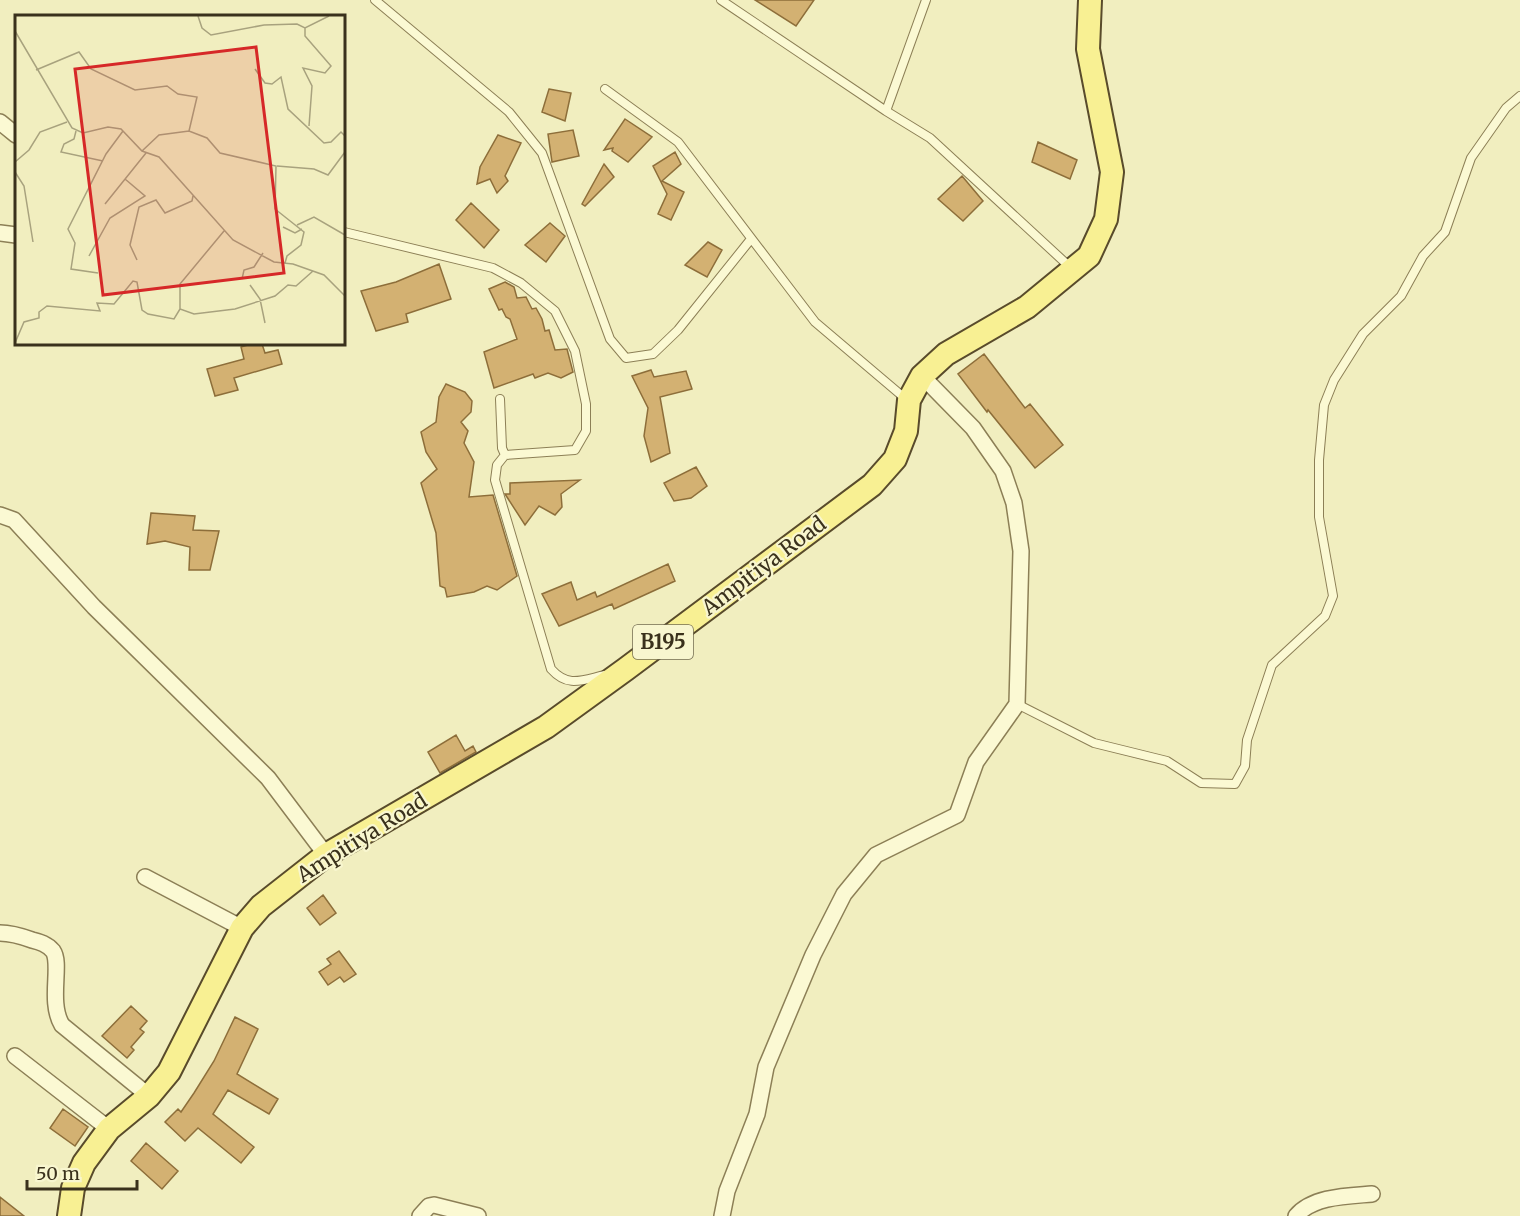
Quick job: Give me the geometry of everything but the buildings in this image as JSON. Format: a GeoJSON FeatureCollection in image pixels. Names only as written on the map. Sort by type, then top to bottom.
{"type":"FeatureCollection","features":[{"type":"Feature","properties":{"kind":"main road","name":"Ampitiya Road"},"geometry":{"type":"LineString","coordinates":[[69,1216],[73,1188],[84,1163],[109,1129],[149,1096],[169,1072],[242,928],[261,906],[326,855],[546,727],[872,485],[895,459],[906,431],[909,400],[922,376],[946,354],[1027,307],[1089,256],[1106,219],[1112,172],[1088,49],[1090,0]]}},
{"type":"Feature","properties":{"kind":"street"},"geometry":{"type":"LineString","coordinates":[[0,122],[15,134]]}},
{"type":"Feature","properties":{"kind":"street"},"geometry":{"type":"LineString","coordinates":[[0,233],[15,235]]}},
{"type":"Feature","properties":{"kind":"street"},"geometry":{"type":"LineString","coordinates":[[722,1216],[727,1191],[757,1114],[765,1067],[813,955],[844,894],[876,855],[957,815],[976,762],[1017,704],[1021,551],[1014,503],[1003,471],[973,428],[922,376]]}},
{"type":"Feature","properties":{"kind":"street"},"geometry":{"type":"LineString","coordinates":[[0,515],[14,520],[94,608],[268,778],[326,855]]}},
{"type":"Feature","properties":{"kind":"street"},"geometry":{"type":"LineString","coordinates":[[145,876],[242,928]]}},
{"type":"Feature","properties":{"kind":"street"},"geometry":{"type":"LineString","coordinates":[[0,933],[13,933],[45,944],[54,953],[55,1007],[62,1025],[149,1096]]}},
{"type":"Feature","properties":{"kind":"street"},"geometry":{"type":"LineString","coordinates":[[15,1056],[109,1129]]}},
{"type":"Feature","properties":{"kind":"street"},"geometry":{"type":"LineString","coordinates":[[1296,1216],[1302,1209],[1335,1197],[1372,1194]]}},
{"type":"Feature","properties":{"kind":"street"},"geometry":{"type":"LineString","coordinates":[[420,1216],[429,1206],[434,1205],[478,1216]]}},
{"type":"Feature","properties":{"kind":"lane"},"geometry":{"type":"LineString","coordinates":[[375,0],[509,112],[542,153],[610,339],[626,358],[653,354],[678,330],[751,239]]}},
{"type":"Feature","properties":{"kind":"lane"},"geometry":{"type":"LineString","coordinates":[[721,0],[930,138],[1072,269]]}},
{"type":"Feature","properties":{"kind":"lane"},"geometry":{"type":"LineString","coordinates":[[886,111],[926,0]]}},
{"type":"Feature","properties":{"kind":"lane"},"geometry":{"type":"LineString","coordinates":[[605,89],[678,142],[815,322],[909,400]]}},
{"type":"Feature","properties":{"kind":"lane"},"geometry":{"type":"LineString","coordinates":[[1017,704],[1094,743],[1167,761],[1201,783],[1235,784],[1245,766],[1247,740],[1272,664],[1325,616],[1333,596],[1318,517],[1318,472],[1324,405],[1334,380],[1363,334],[1401,296],[1423,256],[1445,232],[1471,158],[1506,108],[1520,96]]}},
{"type":"Feature","properties":{"kind":"lane"},"geometry":{"type":"LineString","coordinates":[[345,232],[493,268],[521,283],[555,312],[575,351],[586,404],[586,431],[575,450],[505,455],[497,465],[495,480],[551,669],[560,679],[573,682],[626,669]]}},
{"type":"Feature","properties":{"kind":"lane"},"geometry":{"type":"LineString","coordinates":[[500,399],[502,448],[505,455]]}}]}
